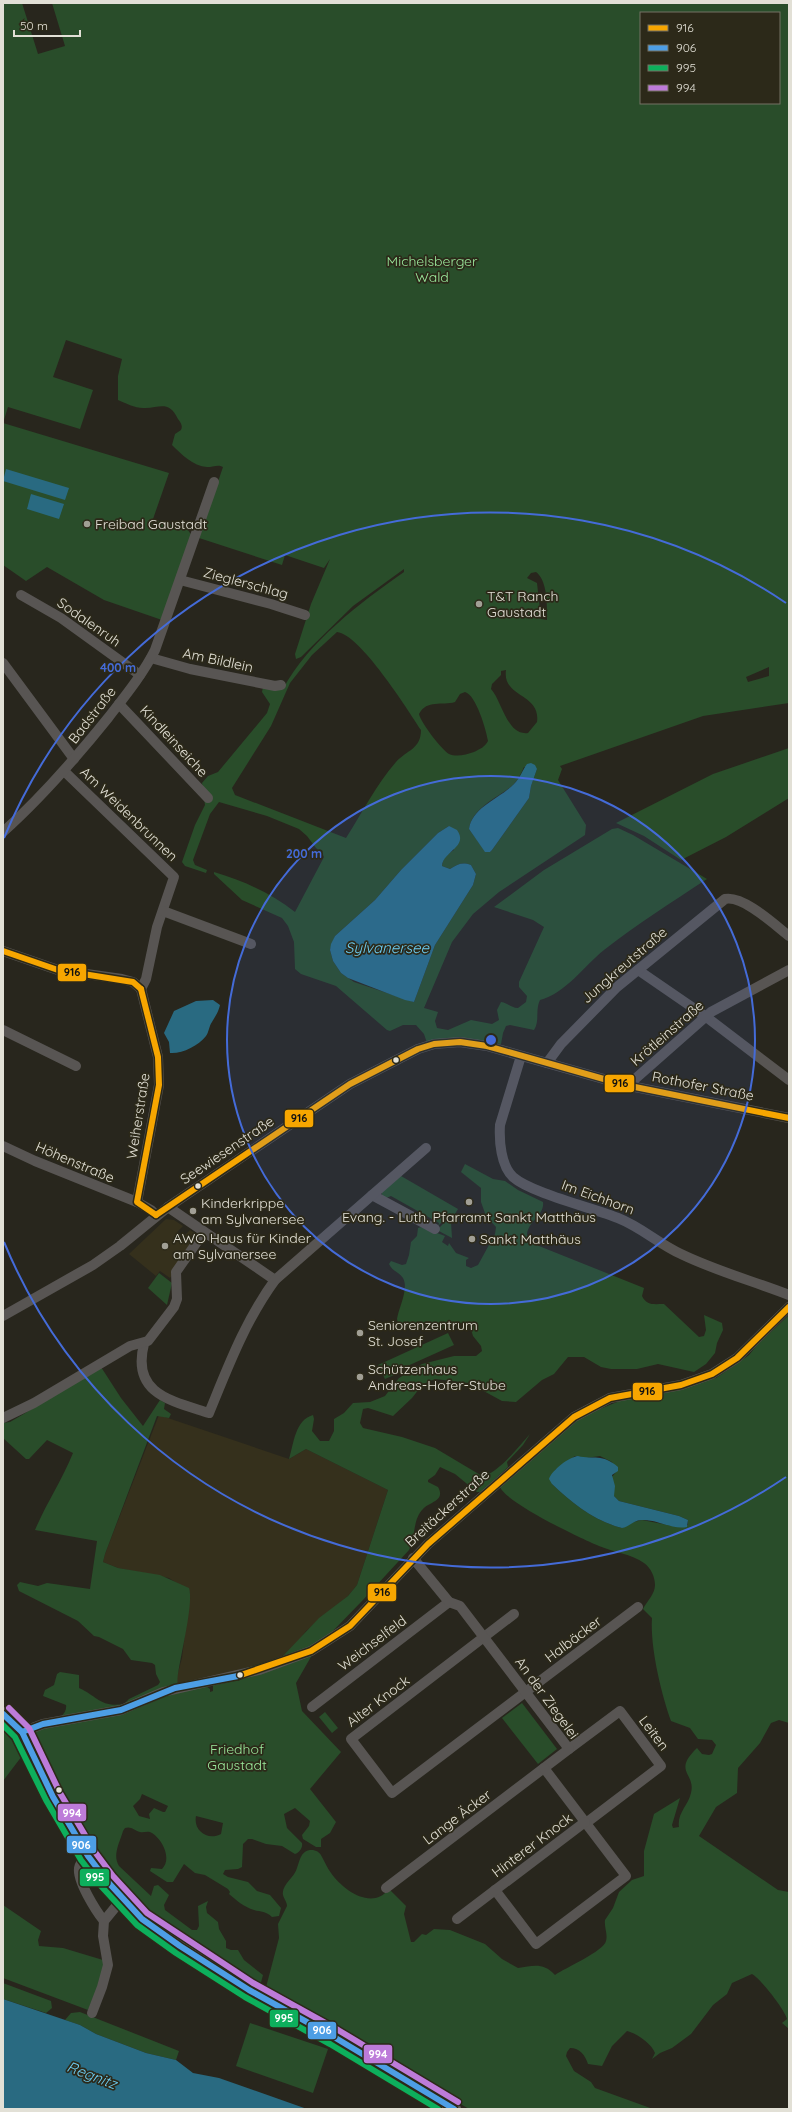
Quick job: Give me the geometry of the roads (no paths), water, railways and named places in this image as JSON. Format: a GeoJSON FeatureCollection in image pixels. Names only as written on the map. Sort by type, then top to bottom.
{"type":"FeatureCollection","features":[{"type":"Feature","properties":{"kind":"street","name":"Badstraße"},"geometry":{"type":"LineString","coordinates":[[3,832],[64,772],[119,704],[151,658],[214,482]]}},
{"type":"Feature","properties":{"kind":"street","name":"Zieglerschlag"},"geometry":{"type":"LineString","coordinates":[[180,580],[271,604],[305,615]]}},
{"type":"Feature","properties":{"kind":"street","name":"Sodalenruh"},"geometry":{"type":"LineString","coordinates":[[21,595],[61,618],[140,675]]}},
{"type":"Feature","properties":{"kind":"street","name":"Am Bildlein"},"geometry":{"type":"LineString","coordinates":[[151,658],[221,676],[275,686],[281,685]]}},
{"type":"Feature","properties":{"kind":"street"},"geometry":{"type":"LineString","coordinates":[[3,663],[74,759]]}},
{"type":"Feature","properties":{"kind":"street","name":"Kindleinseiche"},"geometry":{"type":"LineString","coordinates":[[119,704],[208,798]]}},
{"type":"Feature","properties":{"kind":"street","name":"Am Weidenbrunnen"},"geometry":{"type":"LineString","coordinates":[[64,772],[174,877],[163,912]]}},
{"type":"Feature","properties":{"kind":"street","name":"Jungkreutstraße"},"geometry":{"type":"LineString","coordinates":[[547,1063],[596,1006],[705,914],[725,899],[730,898],[745,904],[789,936]]}},
{"type":"Feature","properties":{"kind":"street"},"geometry":{"type":"LineString","coordinates":[[3,951],[58,970],[87,976],[122,979],[133,982],[141,989],[146,979],[152,943],[163,912],[251,944]]}},
{"type":"Feature","properties":{"kind":"street"},"geometry":{"type":"LineString","coordinates":[[638,970],[705,1016],[789,1080]]}},
{"type":"Feature","properties":{"kind":"street","name":"Krötleinstraße"},"geometry":{"type":"LineString","coordinates":[[630,1086],[635,1079],[705,1016],[720,1006],[789,970]]}},
{"type":"Feature","properties":{"kind":"street","name":"Weiherstraße"},"geometry":{"type":"LineString","coordinates":[[137,1202],[159,1085],[160,1070],[141,989]]}},
{"type":"Feature","properties":{"kind":"street"},"geometry":{"type":"LineString","coordinates":[[3,1030],[76,1066]]}},
{"type":"Feature","properties":{"kind":"street","name":"Seewiesenstraße"},"geometry":{"type":"LineString","coordinates":[[3,1316],[94,1265],[120,1246],[156,1215],[365,1076],[425,1046],[449,1042],[474,1043]]}},
{"type":"Feature","properties":{"kind":"street","name":"Rothofer Straße"},"geometry":{"type":"LineString","coordinates":[[474,1043],[630,1086],[789,1118]]}},
{"type":"Feature","properties":{"kind":"street","name":"Im Eichhorn"},"geometry":{"type":"LineString","coordinates":[[521,1056],[500,1125],[500,1137],[504,1162],[513,1177],[519,1182],[549,1194],[628,1222],[682,1255],[789,1295]]}},
{"type":"Feature","properties":{"kind":"street","name":"Höhenstraße"},"geometry":{"type":"LineString","coordinates":[[3,1146],[35,1161],[137,1202]]}},
{"type":"Feature","properties":{"kind":"street"},"geometry":{"type":"LineString","coordinates":[[144,1344],[142,1359],[146,1379],[158,1395],[209,1413],[243,1331],[256,1307],[275,1280],[426,1148]]}},
{"type":"Feature","properties":{"kind":"street"},"geometry":{"type":"LineString","coordinates":[[372,1195],[435,1229]]}},
{"type":"Feature","properties":{"kind":"street"},"geometry":{"type":"LineString","coordinates":[[137,1202],[151,1210],[156,1215]]}},
{"type":"Feature","properties":{"kind":"street"},"geometry":{"type":"LineString","coordinates":[[168,1207],[275,1280]]}},
{"type":"Feature","properties":{"kind":"street"},"geometry":{"type":"LineString","coordinates":[[3,1418],[34,1402],[130,1346],[144,1344],[148,1341],[176,1304],[176,1272],[204,1232]]}},
{"type":"Feature","properties":{"kind":"street","name":"Breitäckerstraße"},"geometry":{"type":"LineString","coordinates":[[22,1732],[43,1724],[121,1710],[169,1690],[259,1670],[311,1651],[350,1626],[413,1558],[456,1518],[574,1418],[610,1398],[680,1386],[712,1374],[737,1358],[789,1307]]}},
{"type":"Feature","properties":{"kind":"street","name":"An der Ziegelei"},"geometry":{"type":"LineString","coordinates":[[413,1558],[449,1602],[460,1606],[569,1749],[544,1768]]}},
{"type":"Feature","properties":{"kind":"street","name":"Weichselfeld"},"geometry":{"type":"LineString","coordinates":[[312,1707],[449,1602]]}},
{"type":"Feature","properties":{"kind":"street","name":"Halbäcker"},"geometry":{"type":"LineString","coordinates":[[526,1692],[638,1607]]}},
{"type":"Feature","properties":{"kind":"street","name":"Alter Knock"},"geometry":{"type":"LineString","coordinates":[[514,1614],[351,1739],[392,1793],[526,1692]]}},
{"type":"Feature","properties":{"kind":"street","name":"Leiten"},"geometry":{"type":"LineString","coordinates":[[569,1749],[620,1711],[661,1766],[585,1823]]}},
{"type":"Feature","properties":{"kind":"street"},"geometry":{"type":"LineString","coordinates":[[3,1714],[22,1732],[56,1804],[88,1856],[122,1899],[142,1919],[167,1938],[257,1995],[334,2036],[454,2109]]}},
{"type":"Feature","properties":{"kind":"street"},"geometry":{"type":"LineString","coordinates":[[544,1768],[585,1823]]}},
{"type":"Feature","properties":{"kind":"street","name":"Lange Äcker"},"geometry":{"type":"LineString","coordinates":[[386,1888],[544,1768]]}},
{"type":"Feature","properties":{"kind":"street","name":"Hinterer Knock"},"geometry":{"type":"LineString","coordinates":[[457,1919],[495,1890],[585,1823],[626,1876],[536,1944],[495,1890]]}},
{"type":"Feature","properties":{"kind":"street"},"geometry":{"type":"LineString","coordinates":[[88,1856],[81,1862],[78,1870],[90,1902],[104,1921]]}},
{"type":"Feature","properties":{"kind":"street"},"geometry":{"type":"LineString","coordinates":[[92,2013],[108,1965],[103,1936],[104,1921],[122,1899]]}},
{"type":"Feature","properties":{"kind":"water"},"geometry":{"type":"Polygon","coordinates":[[[6,469],[69,488],[65,500],[3,481],[6,469]]]}},
{"type":"Feature","properties":{"kind":"water"},"geometry":{"type":"Polygon","coordinates":[[[31,494],[64,504],[59,519],[27,509],[31,494]]]}},
{"type":"Feature","properties":{"kind":"water"},"geometry":{"type":"Polygon","coordinates":[[[531,763],[535,765],[537,769],[531,786],[529,798],[492,850],[490,852],[485,852],[469,829],[471,821],[481,809],[514,784],[527,764],[531,763]]]}},
{"type":"Feature","properties":{"kind":"water","name":"Sylvanersee"},"geometry":{"type":"Polygon","coordinates":[[[449,826],[457,830],[460,836],[460,841],[458,845],[446,856],[442,866],[450,869],[460,864],[468,864],[471,865],[476,874],[473,885],[435,945],[414,1002],[348,978],[341,973],[333,961],[330,950],[335,936],[375,900],[401,870],[438,833],[449,826]]]}},
{"type":"Feature","properties":{"kind":"water"},"geometry":{"type":"Polygon","coordinates":[[[213,1000],[220,1005],[208,1033],[203,1040],[190,1049],[170,1053],[169,1042],[164,1033],[174,1011],[196,1001],[213,1000]]]}},
{"type":"Feature","properties":{"kind":"water"},"geometry":{"type":"Polygon","coordinates":[[[578,1456],[603,1458],[618,1467],[618,1471],[612,1475],[615,1486],[614,1496],[619,1501],[679,1516],[688,1520],[687,1527],[681,1528],[653,1521],[642,1520],[636,1521],[622,1528],[593,1516],[560,1491],[549,1479],[561,1464],[578,1456]]]}},
{"type":"Feature","properties":{"kind":"water","name":"Regnitz"},"geometry":{"type":"Polygon","coordinates":[[[3,1999],[80,2025],[96,2034],[146,2053],[176,2060],[193,2073],[219,2078],[307,2109],[3,2109],[3,1999]]]}},
{"type":"Feature","properties":{"kind":"place","name":"Freibad Gaustadt"},"geometry":{"type":"Point","coordinates":[87,524]}},
{"type":"Feature","properties":{"kind":"place","name":"T&T Ranch Gaustadt"},"geometry":{"type":"Point","coordinates":[479,604]}},
{"type":"Feature","properties":{"kind":"place","name":"Evang. - Luth. Pfarramt Sankt Matthäus"},"geometry":{"type":"Point","coordinates":[469,1202]}},
{"type":"Feature","properties":{"kind":"place","name":"Kinderkrippe am Sylvanersee"},"geometry":{"type":"Point","coordinates":[193,1211]}},
{"type":"Feature","properties":{"kind":"place","name":"Sankt Matthäus"},"geometry":{"type":"Point","coordinates":[472,1239]}},
{"type":"Feature","properties":{"kind":"place","name":"AWO Haus für Kinder am Sylvanersee"},"geometry":{"type":"Point","coordinates":[165,1246]}},
{"type":"Feature","properties":{"kind":"place","name":"Seniorenzentrum St. Josef"},"geometry":{"type":"Point","coordinates":[360,1333]}},
{"type":"Feature","properties":{"kind":"place","name":"Schützenhaus Andreas-Hofer-Stube"},"geometry":{"type":"Point","coordinates":[360,1377]}},
{"type":"Feature","properties":{"kind":"park label","name":"Michelsberger Wald"},"geometry":{"type":"Point","coordinates":[432,270]}},
{"type":"Feature","properties":{"kind":"park label","name":"Friedhof Gaustadt"},"geometry":{"type":"Point","coordinates":[237,1758]}}]}
